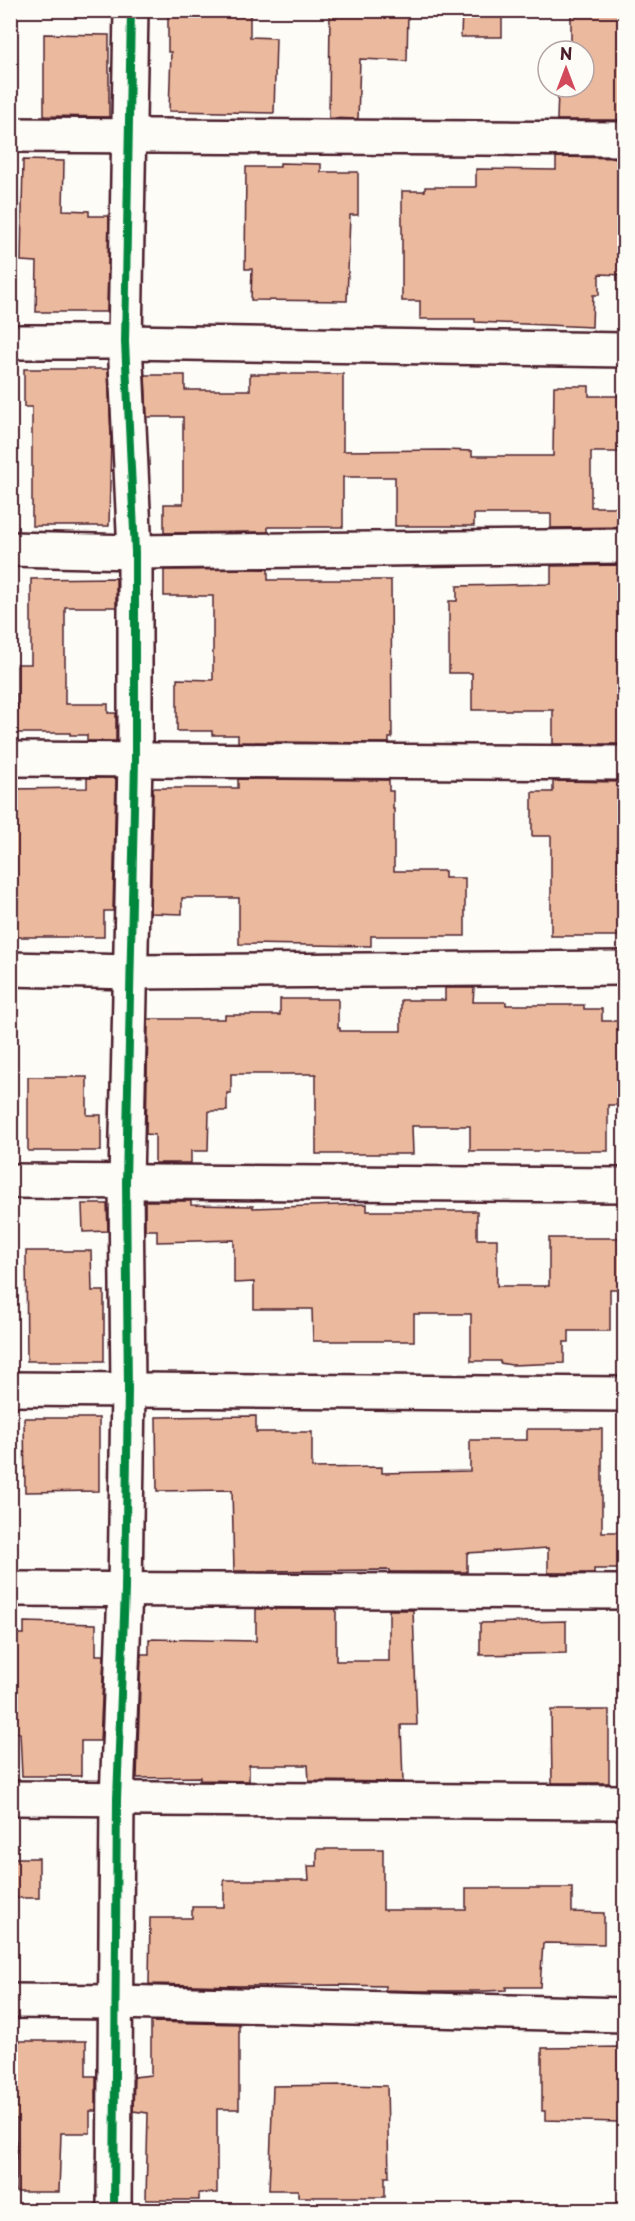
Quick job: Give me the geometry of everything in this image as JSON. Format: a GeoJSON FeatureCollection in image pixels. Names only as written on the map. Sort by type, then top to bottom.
{"type":"FeatureCollection","features":[{"type":"Feature","properties":{"kind":"street"},"geometry":{"type":"LineString","coordinates":[[114,2211],[117,1799],[128,1390],[126,1182],[135,760],[135,552],[125,342],[130,136],[130,10]]}},
{"type":"Feature","properties":{"kind":"street"},"geometry":{"type":"LineString","coordinates":[[10,135],[624,139]]}},
{"type":"Feature","properties":{"kind":"street"},"geometry":{"type":"LineString","coordinates":[[10,342],[624,350]]}},
{"type":"Feature","properties":{"kind":"street"},"geometry":{"type":"LineString","coordinates":[[10,549],[135,552],[624,546]]}},
{"type":"Feature","properties":{"kind":"street"},"geometry":{"type":"LineString","coordinates":[[10,759],[624,763]]}},
{"type":"Feature","properties":{"kind":"street"},"geometry":{"type":"LineString","coordinates":[[10,969],[130,972],[624,968]]}},
{"type":"Feature","properties":{"kind":"street"},"geometry":{"type":"LineString","coordinates":[[10,1181],[624,1185]]}},
{"type":"Feature","properties":{"kind":"street"},"geometry":{"type":"LineString","coordinates":[[10,1389],[624,1394]]}},
{"type":"Feature","properties":{"kind":"street"},"geometry":{"type":"LineString","coordinates":[[10,1588],[624,1592]]}},
{"type":"Feature","properties":{"kind":"street"},"geometry":{"type":"LineString","coordinates":[[10,1798],[624,1802]]}},
{"type":"Feature","properties":{"kind":"street"},"geometry":{"type":"LineString","coordinates":[[10,2001],[624,2015]]}},
{"type":"Feature","properties":{"kind":"building"},"geometry":{"type":"Polygon","coordinates":[[[195,10],[250,10],[250,37],[276,38],[274,113],[169,111],[171,52],[168,52],[168,12],[195,12],[195,10]]]}},
{"type":"Feature","properties":{"kind":"building"},"geometry":{"type":"Polygon","coordinates":[[[330,10],[408,10],[407,61],[360,59],[358,119],[329,118],[330,10]]]}},
{"type":"Feature","properties":{"kind":"building"},"geometry":{"type":"Polygon","coordinates":[[[462,10],[502,10],[502,37],[461,37],[462,10]]]}},
{"type":"Feature","properties":{"kind":"building"},"geometry":{"type":"Polygon","coordinates":[[[624,13],[624,120],[557,120],[558,99],[596,99],[596,39],[571,39],[571,14],[624,13]]]}},
{"type":"Feature","properties":{"kind":"building"},"geometry":{"type":"Polygon","coordinates":[[[44,34],[109,35],[109,117],[44,116],[44,34]]]}},
{"type":"Feature","properties":{"kind":"building"},"geometry":{"type":"Polygon","coordinates":[[[556,157],[624,158],[624,275],[599,274],[599,295],[593,295],[592,327],[475,322],[475,319],[420,319],[420,301],[402,301],[402,191],[425,191],[425,187],[476,187],[476,169],[556,170],[556,157]]]}},
{"type":"Feature","properties":{"kind":"building"},"geometry":{"type":"Polygon","coordinates":[[[23,160],[64,161],[63,210],[89,211],[89,216],[109,216],[107,312],[36,312],[37,262],[21,261],[23,160]]]}},
{"type":"Feature","properties":{"kind":"building"},"geometry":{"type":"Polygon","coordinates":[[[280,163],[321,164],[321,172],[358,172],[358,215],[350,215],[347,301],[251,300],[252,269],[245,269],[246,167],[280,167],[280,163]]]}},
{"type":"Feature","properties":{"kind":"building"},"geometry":{"type":"Polygon","coordinates":[[[24,369],[108,369],[111,437],[109,526],[32,526],[32,407],[24,407],[24,369]]]}},
{"type":"Feature","properties":{"kind":"building"},"geometry":{"type":"Polygon","coordinates":[[[250,374],[343,374],[343,451],[444,450],[472,451],[472,456],[553,456],[554,386],[589,386],[589,396],[624,396],[624,452],[591,452],[591,507],[624,507],[624,527],[551,528],[551,514],[474,514],[474,526],[395,526],[395,477],[343,477],[343,527],[268,527],[268,532],[164,533],[164,504],[183,504],[183,417],[147,417],[145,375],[185,375],[185,390],[250,390],[250,374]]]}},
{"type":"Feature","properties":{"kind":"building"},"geometry":{"type":"Polygon","coordinates":[[[624,565],[624,744],[553,744],[553,710],[472,710],[472,673],[449,673],[449,601],[457,601],[457,586],[551,584],[551,566],[624,565]]]}},
{"type":"Feature","properties":{"kind":"building"},"geometry":{"type":"Polygon","coordinates":[[[268,569],[268,580],[391,580],[392,738],[389,738],[389,743],[238,742],[238,735],[212,735],[212,731],[177,731],[177,679],[213,680],[213,596],[164,596],[164,570],[268,569]]]}},
{"type":"Feature","properties":{"kind":"building"},"geometry":{"type":"Polygon","coordinates":[[[116,578],[116,607],[65,607],[65,704],[108,704],[108,713],[116,713],[116,741],[87,741],[87,735],[70,735],[70,733],[17,733],[17,664],[31,664],[31,579],[116,578]]]}},
{"type":"Feature","properties":{"kind":"building"},"geometry":{"type":"Polygon","coordinates":[[[87,778],[116,778],[113,911],[104,911],[104,937],[14,937],[13,862],[10,862],[10,789],[87,788],[87,778]]]}},
{"type":"Feature","properties":{"kind":"building"},"geometry":{"type":"Polygon","coordinates":[[[238,779],[389,780],[389,791],[393,791],[394,809],[394,871],[445,871],[445,878],[465,878],[465,936],[371,936],[371,946],[239,944],[239,898],[182,898],[182,914],[150,913],[153,788],[238,788],[238,779]]]}},
{"type":"Feature","properties":{"kind":"building"},"geometry":{"type":"Polygon","coordinates":[[[553,781],[624,782],[622,936],[551,936],[551,836],[532,836],[532,792],[553,792],[553,781]]]}},
{"type":"Feature","properties":{"kind":"building"},"geometry":{"type":"Polygon","coordinates":[[[445,988],[474,988],[473,1002],[506,1002],[506,1005],[584,1005],[584,1009],[602,1009],[602,1021],[621,1021],[620,1105],[608,1105],[608,1151],[470,1151],[470,1126],[412,1126],[413,1154],[316,1154],[316,1074],[231,1074],[231,1093],[227,1093],[227,1111],[209,1111],[208,1151],[191,1151],[191,1163],[155,1163],[155,1135],[146,1134],[148,1019],[225,1019],[225,1015],[280,1015],[280,999],[338,999],[338,1028],[340,1031],[401,1031],[401,1000],[445,1000],[445,988]]]}},
{"type":"Feature","properties":{"kind":"building"},"geometry":{"type":"Polygon","coordinates":[[[28,1077],[87,1077],[87,1115],[101,1115],[101,1151],[28,1151],[28,1077]]]}},
{"type":"Feature","properties":{"kind":"building"},"geometry":{"type":"Polygon","coordinates":[[[145,1201],[191,1201],[191,1205],[253,1206],[253,1208],[367,1204],[367,1211],[477,1211],[477,1239],[497,1239],[497,1286],[549,1286],[549,1238],[621,1238],[621,1289],[610,1289],[610,1331],[569,1331],[569,1342],[564,1342],[564,1363],[512,1365],[500,1363],[500,1361],[471,1361],[471,1314],[414,1314],[414,1341],[313,1341],[312,1309],[254,1309],[254,1282],[234,1283],[234,1240],[157,1242],[157,1230],[145,1230],[145,1201]]]}},
{"type":"Feature","properties":{"kind":"building"},"geometry":{"type":"Polygon","coordinates":[[[82,1204],[107,1204],[108,1231],[83,1232],[82,1204]]]}},
{"type":"Feature","properties":{"kind":"building"},"geometry":{"type":"Polygon","coordinates":[[[26,1251],[91,1251],[92,1291],[104,1291],[104,1361],[27,1361],[26,1251]]]}},
{"type":"Feature","properties":{"kind":"building"},"geometry":{"type":"Polygon","coordinates":[[[256,1416],[256,1432],[312,1432],[312,1468],[382,1467],[382,1473],[470,1471],[470,1440],[527,1440],[527,1429],[602,1429],[602,1532],[621,1532],[621,1569],[594,1569],[594,1573],[548,1573],[548,1548],[467,1553],[467,1572],[234,1571],[232,1490],[157,1491],[156,1417],[256,1416]]]}},
{"type":"Feature","properties":{"kind":"building"},"geometry":{"type":"Polygon","coordinates":[[[24,1418],[99,1418],[99,1491],[25,1492],[24,1418]]]}},
{"type":"Feature","properties":{"kind":"building"},"geometry":{"type":"Polygon","coordinates":[[[256,1609],[336,1609],[336,1661],[389,1661],[389,1610],[413,1610],[417,1725],[401,1725],[403,1782],[309,1781],[308,1765],[249,1765],[249,1781],[200,1780],[200,1777],[137,1778],[141,1654],[149,1654],[149,1639],[256,1641],[256,1609]]]}},
{"type":"Feature","properties":{"kind":"building"},"geometry":{"type":"Polygon","coordinates":[[[566,1621],[566,1653],[480,1655],[480,1623],[566,1621]]]}},
{"type":"Feature","properties":{"kind":"building"},"geometry":{"type":"Polygon","coordinates":[[[24,1622],[96,1624],[96,1655],[104,1655],[100,1741],[81,1741],[81,1776],[22,1776],[20,1733],[10,1731],[10,1634],[24,1634],[24,1622]]]}},
{"type":"Feature","properties":{"kind":"building"},"geometry":{"type":"Polygon","coordinates":[[[551,1710],[609,1710],[609,1783],[552,1783],[551,1710]]]}},
{"type":"Feature","properties":{"kind":"building"},"geometry":{"type":"Polygon","coordinates":[[[317,1849],[383,1849],[383,1910],[466,1910],[466,1888],[572,1888],[572,1912],[604,1913],[604,1944],[543,1943],[540,1987],[506,1987],[506,1990],[419,1991],[385,1990],[385,1986],[149,1984],[150,1918],[192,1918],[192,1907],[224,1907],[224,1880],[309,1880],[308,1866],[317,1866],[317,1849]]]}},
{"type":"Feature","properties":{"kind":"building"},"geometry":{"type":"Polygon","coordinates":[[[10,1858],[39,1858],[39,1898],[10,1898],[10,1858]]]}},
{"type":"Feature","properties":{"kind":"building"},"geometry":{"type":"Polygon","coordinates":[[[151,2022],[239,2024],[239,2109],[217,2109],[217,2193],[199,2193],[199,2200],[146,2200],[148,2113],[133,2111],[134,2077],[151,2075],[151,2022]]]}},
{"type":"Feature","properties":{"kind":"building"},"geometry":{"type":"Polygon","coordinates":[[[10,2041],[86,2041],[86,2076],[96,2076],[96,2111],[90,2111],[90,2133],[61,2133],[59,2192],[16,2192],[17,2119],[10,2119],[10,2041]]]}},
{"type":"Feature","properties":{"kind":"building"},"geometry":{"type":"Polygon","coordinates":[[[624,2047],[624,2119],[618,2119],[618,2122],[545,2120],[545,2111],[542,2111],[542,2048],[624,2047]]]}},
{"type":"Feature","properties":{"kind":"building"},"geometry":{"type":"Polygon","coordinates":[[[273,2086],[387,2086],[389,2177],[385,2177],[385,2197],[298,2197],[298,2190],[269,2190],[273,2086]]]}},
{"type":"Feature","properties":{"kind":"cycle path"},"geometry":{"type":"LineString","coordinates":[[114,2210],[117,1799],[125,1589],[128,1390],[126,1182],[135,760],[135,552],[125,342],[131,10]]}}]}
